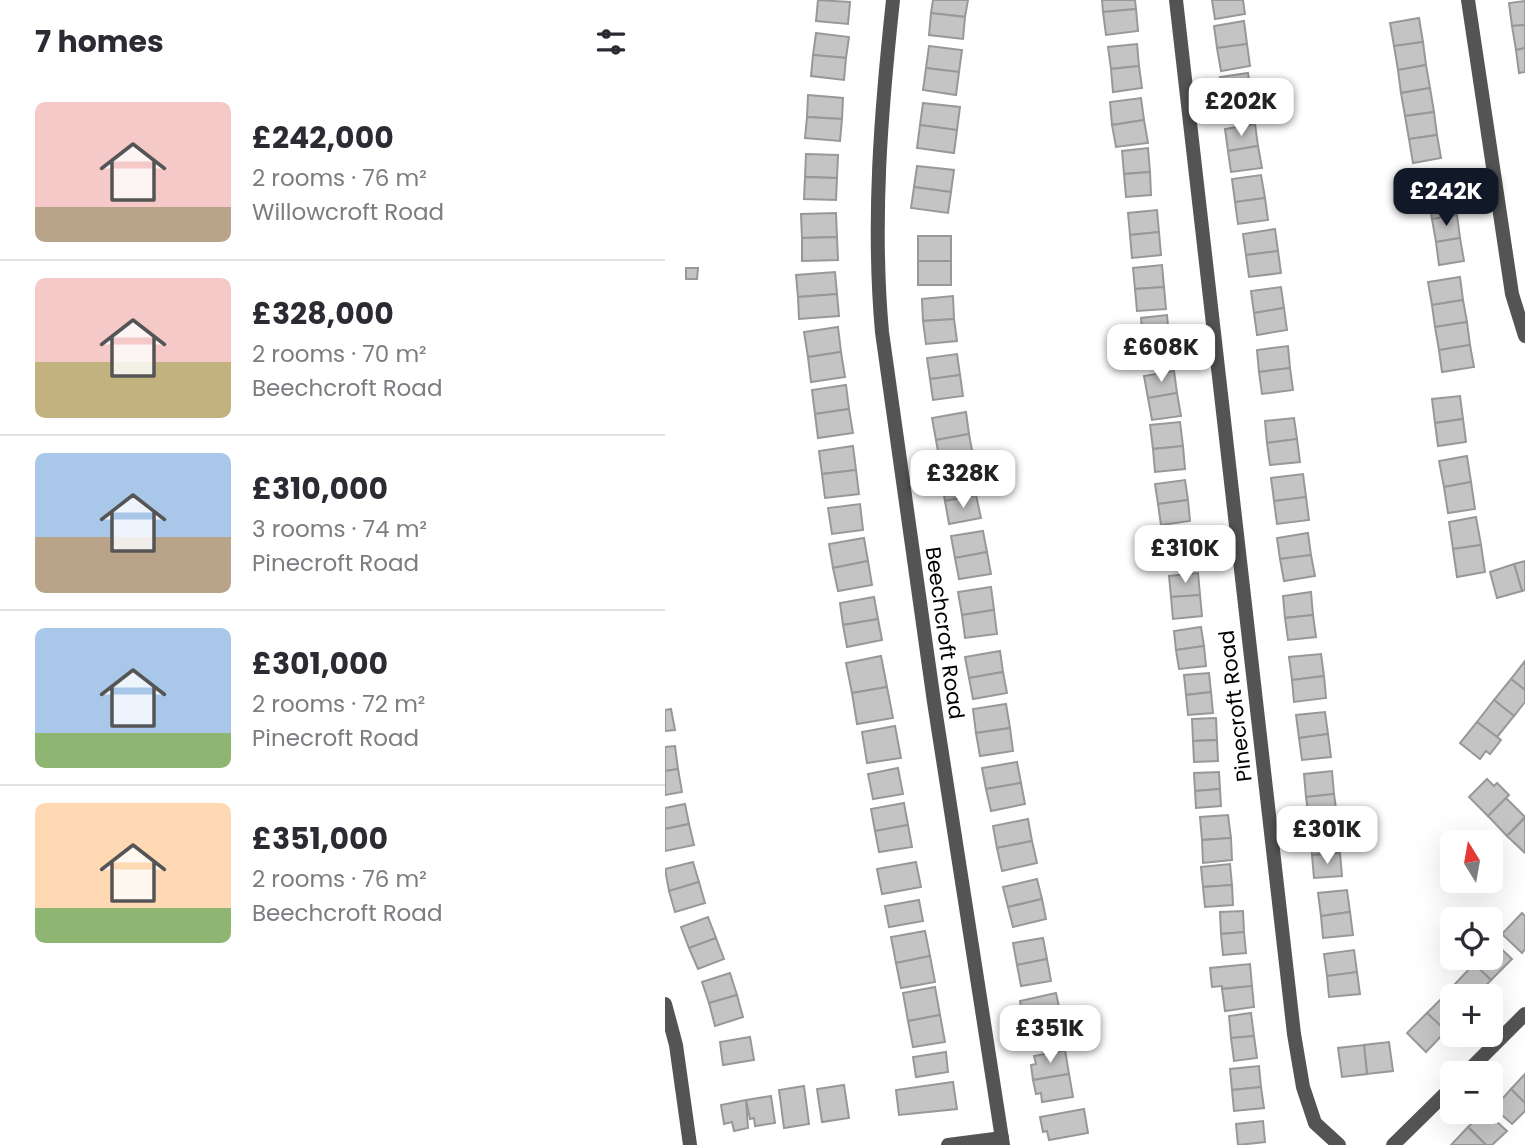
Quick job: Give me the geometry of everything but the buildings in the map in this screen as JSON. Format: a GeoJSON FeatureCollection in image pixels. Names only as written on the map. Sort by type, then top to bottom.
{"type":"FeatureCollection","features":[{"type":"Feature","properties":{"kind":"street","name":"Beechcroft Road"},"geometry":{"type":"LineString","coordinates":[[893,0],[876,187],[877,281],[934,702],[1002,1142]]}},
{"type":"Feature","properties":{"kind":"street","name":"Pinecroft Road"},"geometry":{"type":"LineString","coordinates":[[1176,0],[1294,1034],[1303,1087],[1315,1123],[1339,1145]]}},
{"type":"Feature","properties":{"kind":"street"},"geometry":{"type":"LineString","coordinates":[[1468,0],[1512,294],[1525,336]]}},
{"type":"Feature","properties":{"kind":"street"},"geometry":{"type":"LineString","coordinates":[[665,1004],[676,1045],[690,1145]]}},
{"type":"Feature","properties":{"kind":"street"},"geometry":{"type":"LineString","coordinates":[[1477,1061],[1525,1014]]}},
{"type":"Feature","properties":{"kind":"street"},"geometry":{"type":"LineString","coordinates":[[1392,1145],[1440,1099]]}},
{"type":"Feature","properties":{"kind":"street"},"geometry":{"type":"LineString","coordinates":[[949,1145],[1002,1142]]}}]}
